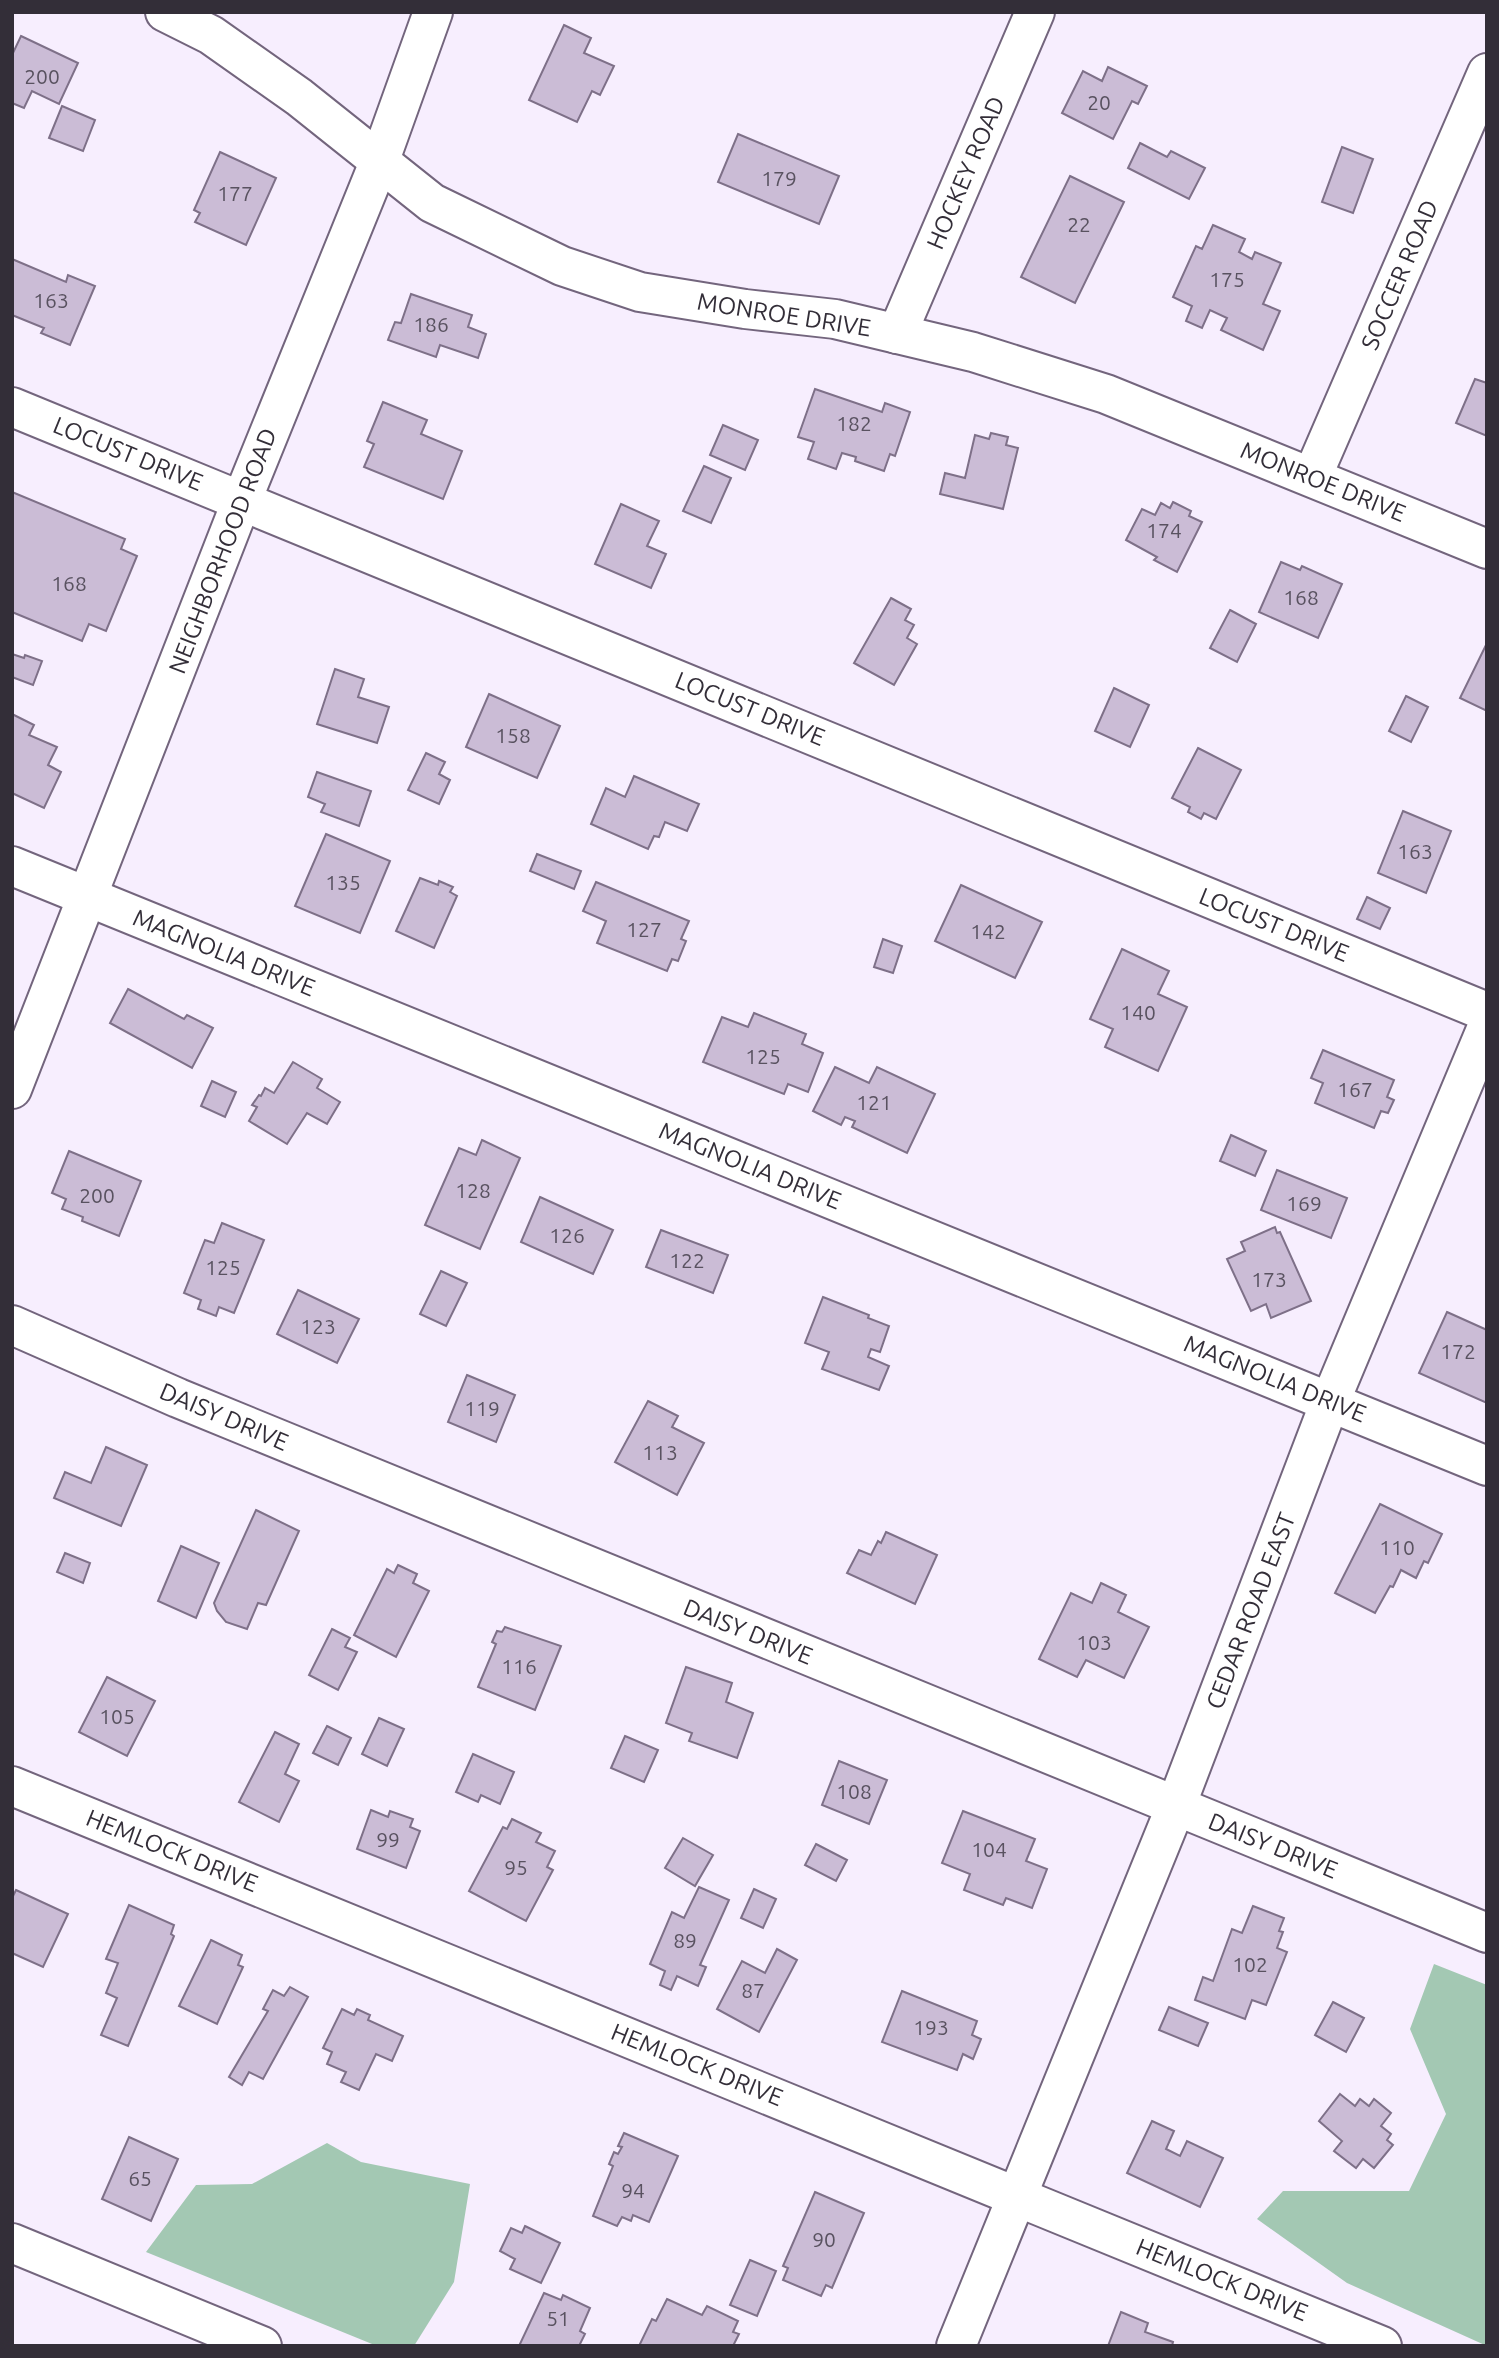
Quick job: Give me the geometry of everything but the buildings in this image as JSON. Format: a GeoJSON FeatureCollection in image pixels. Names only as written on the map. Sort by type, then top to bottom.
{"type":"FeatureCollection","features":[{"type":"Feature","properties":{"kind":"street","name":"MONROE DRIVE"},"geometry":{"type":"LineString","coordinates":[[165,12],[211,35],[299,97],[432,203],[562,265],[640,292],[745,310],[835,319],[973,352],[1106,394],[1487,549]]}},
{"type":"Feature","properties":{"kind":"street","name":"NEIGHBORHOOD ROAD"},"geometry":{"type":"LineString","coordinates":[[12,1089],[242,500],[380,160],[433,12]]}},
{"type":"Feature","properties":{"kind":"street","name":"HOCKEY ROAD"},"geometry":{"type":"LineString","coordinates":[[897,334],[1035,12]]}},
{"type":"Feature","properties":{"kind":"street","name":"SOCCER ROAD"},"geometry":{"type":"LineString","coordinates":[[1312,477],[1487,73]]}},
{"type":"Feature","properties":{"kind":"street","name":"LOCUST DRIVE"},"geometry":{"type":"LineString","coordinates":[[12,407],[1487,1012]]}},
{"type":"Feature","properties":{"kind":"street","name":"MAGNOLIA DRIVE"},"geometry":{"type":"LineString","coordinates":[[12,866],[1487,1466]]}},
{"type":"Feature","properties":{"kind":"street","name":"CEDAR ROAD EAST"},"geometry":{"type":"LineString","coordinates":[[956,2346],[1176,1806],[1330,1402],[1487,1027]]}},
{"type":"Feature","properties":{"kind":"street","name":"DAISY DRIVE"},"geometry":{"type":"LineString","coordinates":[[12,1325],[178,1398],[1487,1933]]}},
{"type":"Feature","properties":{"kind":"street","name":"HEMLOCK DRIVE"},"geometry":{"type":"LineString","coordinates":[[12,1786],[1382,2346]]}},
{"type":"Feature","properties":{"kind":"street"},"geometry":{"type":"LineString","coordinates":[[12,2243],[262,2346]]}},
{"type":"Feature","properties":{"kind":"green space"},"geometry":{"type":"Polygon","coordinates":[[[1434,1964],[1487,1985],[1487,2346],[1347,2283],[1257,2219],[1283,2191],[1409,2191],[1446,2114],[1410,2029],[1434,1964]]]}},
{"type":"Feature","properties":{"kind":"green space"},"geometry":{"type":"Polygon","coordinates":[[[327,2143],[361,2162],[470,2184],[454,2282],[414,2346],[377,2346],[146,2252],[196,2185],[252,2184],[327,2143]]]}}]}
